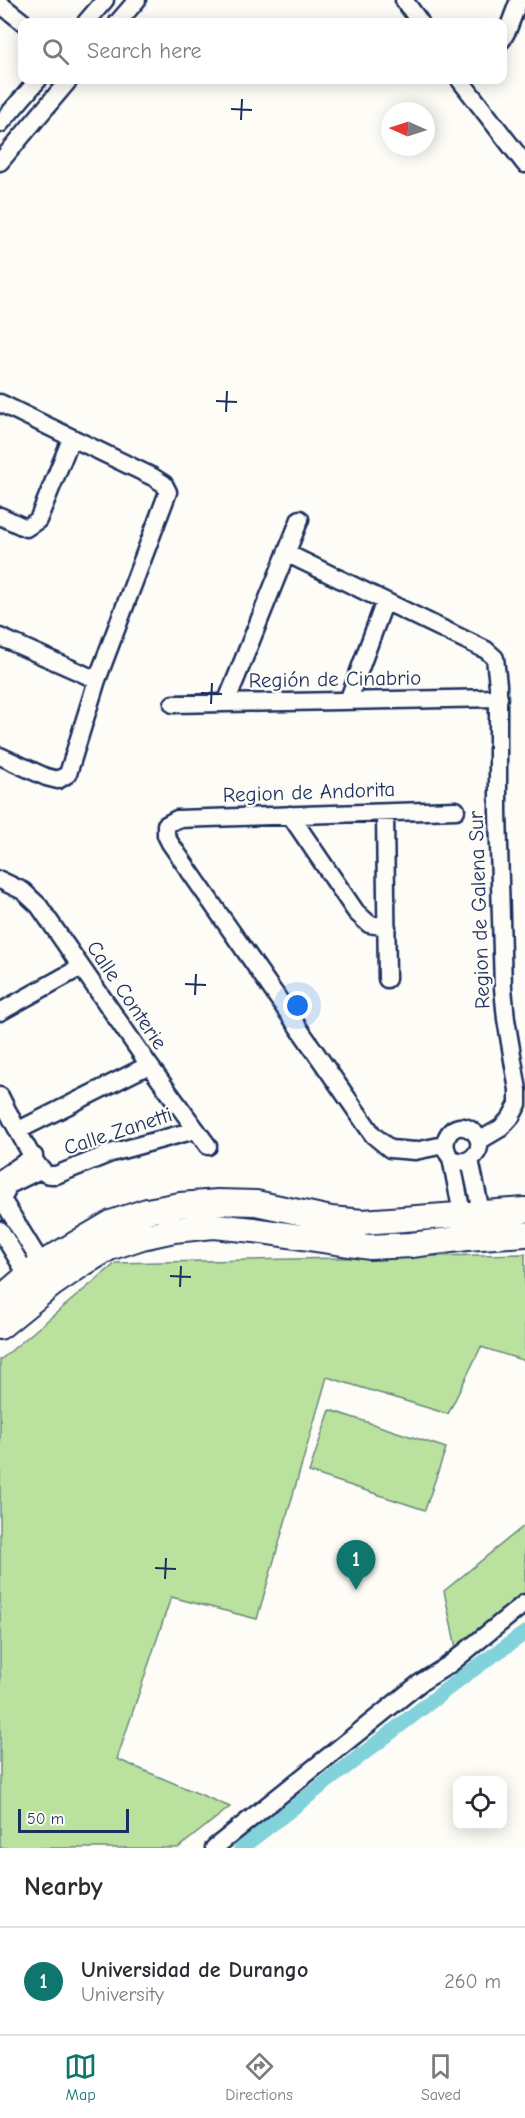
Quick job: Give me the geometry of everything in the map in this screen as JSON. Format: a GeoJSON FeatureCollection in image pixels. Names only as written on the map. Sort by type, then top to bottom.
{"type":"FeatureCollection","features":[{"type":"Feature","properties":{"kind":"street"},"geometry":{"type":"LineString","coordinates":[[89,18],[105,0]]}},
{"type":"Feature","properties":{"kind":"street"},"geometry":{"type":"LineString","coordinates":[[121,18],[137,0]]}},
{"type":"Feature","properties":{"kind":"street"},"geometry":{"type":"LineString","coordinates":[[404,0],[417,18]]}},
{"type":"Feature","properties":{"kind":"street"},"geometry":{"type":"LineString","coordinates":[[507,26],[519,0]]}},
{"type":"Feature","properties":{"kind":"street"},"geometry":{"type":"LineString","coordinates":[[0,4],[18,18]]}},
{"type":"Feature","properties":{"kind":"street"},"geometry":{"type":"LineString","coordinates":[[0,124],[35,84]]}},
{"type":"Feature","properties":{"kind":"street"},"geometry":{"type":"LineString","coordinates":[[0,162],[66,84]]}},
{"type":"Feature","properties":{"kind":"street"},"geometry":{"type":"LineString","coordinates":[[463,84],[525,164]]}},
{"type":"Feature","properties":{"kind":"street"},"geometry":{"type":"LineString","coordinates":[[0,403],[153,477],[164,484],[168,492],[97,680],[68,774],[58,780],[46,777],[0,756]]}},
{"type":"Feature","properties":{"kind":"street"},"geometry":{"type":"LineString","coordinates":[[0,516],[26,528],[38,520],[71,439]]}},
{"type":"Feature","properties":{"kind":"street"},"geometry":{"type":"LineString","coordinates":[[226,703],[300,519]]}},
{"type":"Feature","properties":{"kind":"street"},"geometry":{"type":"LineString","coordinates":[[286,553],[385,601],[348,701]]}},
{"type":"Feature","properties":{"kind":"street","name":"Region de Galena Sur"},"geometry":{"type":"LineString","coordinates":[[385,601],[486,650],[495,658],[498,668],[502,988],[518,1090],[518,1104],[511,1117],[501,1128],[479,1141]]}},
{"type":"Feature","properties":{"kind":"street"},"geometry":{"type":"LineString","coordinates":[[0,637],[97,680]]}},
{"type":"Feature","properties":{"kind":"street","name":"Región de Cinabrio"},"geometry":{"type":"LineString","coordinates":[[173,704],[498,698]]}},
{"type":"Feature","properties":{"kind":"street","name":"Region de Andorita"},"geometry":{"type":"LineString","coordinates":[[447,1151],[390,1149],[373,1135],[170,843],[166,834],[166,825],[177,819],[456,810]]}},
{"type":"Feature","properties":{"kind":"street"},"geometry":{"type":"LineString","coordinates":[[385,813],[387,979]]}},
{"type":"Feature","properties":{"kind":"street"},"geometry":{"type":"LineString","coordinates":[[290,815],[356,912],[369,924],[387,927]]}},
{"type":"Feature","properties":{"kind":"street","name":"Calle Conterie"},"geometry":{"type":"LineString","coordinates":[[2,883],[23,891],[39,906],[208,1146]]}},
{"type":"Feature","properties":{"kind":"street"},"geometry":{"type":"LineString","coordinates":[[0,1012],[81,967]]}},
{"type":"Feature","properties":{"kind":"street"},"geometry":{"type":"LineString","coordinates":[[19,1130],[149,1065]]}},
{"type":"Feature","properties":{"kind":"street"},"geometry":{"type":"LineString","coordinates":[[0,1096],[44,1167]]}},
{"type":"Feature","properties":{"kind":"street"},"geometry":{"type":"LineString","coordinates":[[447,1151],[460,1162],[470,1160],[478,1152],[477,1135],[468,1128],[457,1127],[448,1134],[447,1151],[472,1213]]}},
{"type":"Feature","properties":{"kind":"street","name":"Calle Zanetti"},"geometry":{"type":"LineString","coordinates":[[2,1193],[44,1167],[111,1153],[195,1130]]}},
{"type":"Feature","properties":{"kind":"street"},"geometry":{"type":"LineString","coordinates":[[470,1160],[472,1213],[476,1238]]}},
{"type":"Feature","properties":{"kind":"street"},"geometry":{"type":"LineString","coordinates":[[2,1193],[40,1279]]}},
{"type":"Feature","properties":{"kind":"street"},"geometry":{"type":"LineString","coordinates":[[0,1327],[71,1245],[111,1224],[147,1211],[180,1204],[256,1203],[331,1219],[363,1222],[525,1209]]}},
{"type":"Feature","properties":{"kind":"street"},"geometry":{"type":"LineString","coordinates":[[0,1299],[40,1279],[81,1265],[109,1248],[174,1230],[214,1226],[369,1247],[525,1234]]}},
{"type":"Feature","properties":{"kind":"street"},"geometry":{"type":"LineString","coordinates":[[0,1230],[40,1279]]}},
{"type":"Feature","properties":{"kind":"street"},"geometry":{"type":"LineString","coordinates":[[214,1848],[420,1683],[450,1664],[525,1603]]}},
{"type":"Feature","properties":{"kind":"green space"},"geometry":{"type":"Polygon","coordinates":[[[525,1254],[525,1361],[481,1347],[448,1414],[327,1377],[257,1619],[171,1597],[117,1759],[230,1807],[178,1848],[0,1848],[0,1360],[116,1263],[525,1254]]]}},
{"type":"Feature","properties":{"kind":"green space"},"geometry":{"type":"Polygon","coordinates":[[[330,1410],[446,1448],[425,1510],[309,1472],[330,1410]]]}},
{"type":"Feature","properties":{"kind":"green space"},"geometry":{"type":"Polygon","coordinates":[[[525,1525],[525,1605],[458,1657],[444,1591],[525,1525]]]}},
{"type":"Feature","properties":{"kind":"waterway"},"geometry":{"type":"LineString","coordinates":[[241,1848],[464,1676],[525,1633]]}},
{"type":"Feature","properties":{"kind":"place","name":"Universidad de Durango"},"geometry":{"type":"Point","coordinates":[356,1590]}}]}
